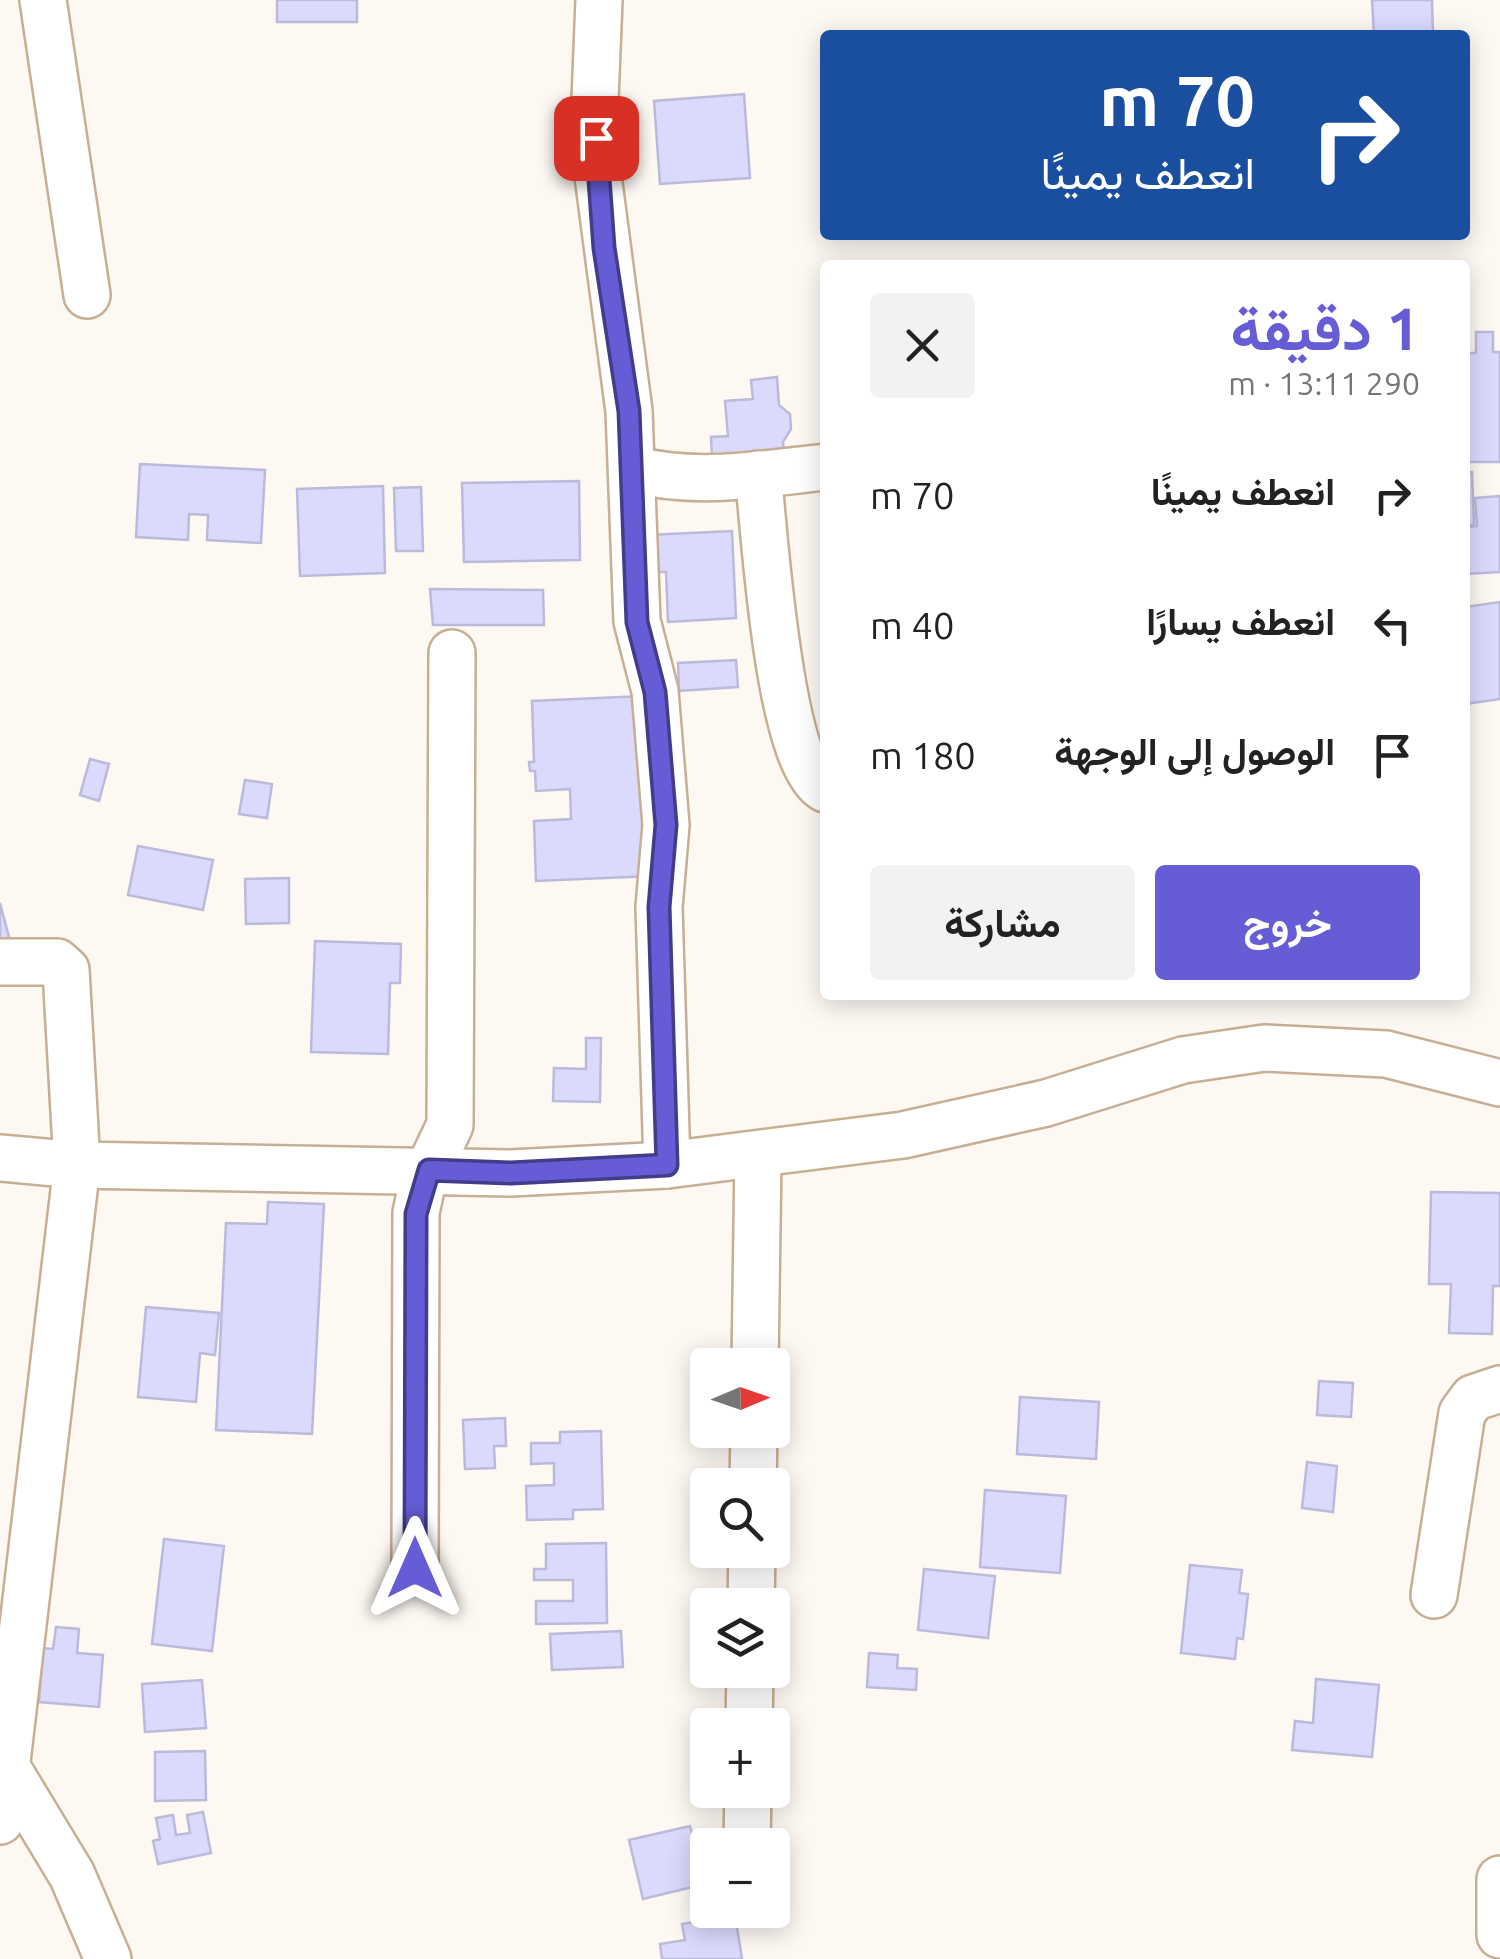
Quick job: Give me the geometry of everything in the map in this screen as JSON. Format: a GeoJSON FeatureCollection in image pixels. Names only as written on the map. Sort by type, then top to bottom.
{"type":"FeatureCollection","features":[{"type":"Feature","properties":{"kind":"street"},"geometry":{"type":"LineString","coordinates":[[43,0],[87,295]]}},
{"type":"Feature","properties":{"kind":"street"},"geometry":{"type":"LineString","coordinates":[[599,0],[595,100],[598,176],[604,248],[626,383],[637,622],[655,692],[666,825],[659,907],[667,1165]]}},
{"type":"Feature","properties":{"kind":"street"},"geometry":{"type":"LineString","coordinates":[[632,468],[690,479],[820,468]]}},
{"type":"Feature","properties":{"kind":"street"},"geometry":{"type":"LineString","coordinates":[[758,474],[787,710],[805,768],[820,784]]}},
{"type":"Feature","properties":{"kind":"street"},"geometry":{"type":"LineString","coordinates":[[415,1568],[416,1214],[429,1170],[450,1125],[452,653]]}},
{"type":"Feature","properties":{"kind":"street"},"geometry":{"type":"LineString","coordinates":[[0,962],[57,962],[68,976],[77,1165],[0,1821]]}},
{"type":"Feature","properties":{"kind":"street"},"geometry":{"type":"LineString","coordinates":[[0,1158],[77,1165],[511,1173],[667,1165],[758,1156],[975,1121],[1183,1060],[1264,1048],[1386,1054],[1500,1083]]}},
{"type":"Feature","properties":{"kind":"street"},"geometry":{"type":"LineString","coordinates":[[755,1348],[758,1156]]}},
{"type":"Feature","properties":{"kind":"street"},"geometry":{"type":"LineString","coordinates":[[1434,1594],[1462,1413],[1473,1398],[1500,1389]]}},
{"type":"Feature","properties":{"kind":"street"},"geometry":{"type":"LineString","coordinates":[[6,1766],[72,1875],[108,1959]]}},
{"type":"Feature","properties":{"kind":"street"},"geometry":{"type":"LineString","coordinates":[[1500,1879],[1500,1935]]}},
{"type":"Feature","properties":{"kind":"building"},"geometry":{"type":"Polygon","coordinates":[[[277,0],[357,0],[357,22],[277,22],[277,0]]]}},
{"type":"Feature","properties":{"kind":"building"},"geometry":{"type":"Polygon","coordinates":[[[1372,0],[1432,0],[1433,30],[1374,30],[1372,0]]]}},
{"type":"Feature","properties":{"kind":"building"},"geometry":{"type":"Polygon","coordinates":[[[744,94],[750,178],[660,184],[654,101],[744,94]]]}},
{"type":"Feature","properties":{"kind":"building"},"geometry":{"type":"Polygon","coordinates":[[[1476,332],[1493,332],[1493,352],[1500,352],[1500,462],[1470,462],[1470,353],[1476,353],[1476,332]]]}},
{"type":"Feature","properties":{"kind":"building"},"geometry":{"type":"Polygon","coordinates":[[[777,377],[779,405],[790,414],[791,429],[783,442],[785,463],[712,456],[711,437],[728,436],[725,401],[753,399],[751,380],[777,377]]]}},
{"type":"Feature","properties":{"kind":"building"},"geometry":{"type":"Polygon","coordinates":[[[140,464],[265,470],[261,543],[207,540],[208,515],[189,514],[188,540],[136,537],[140,464]]]}},
{"type":"Feature","properties":{"kind":"building"},"geometry":{"type":"Polygon","coordinates":[[[1472,472],[1474,525],[1470,525],[1472,472]]]}},
{"type":"Feature","properties":{"kind":"building"},"geometry":{"type":"Polygon","coordinates":[[[579,481],[580,560],[464,562],[462,483],[579,481]]]}},
{"type":"Feature","properties":{"kind":"building"},"geometry":{"type":"Polygon","coordinates":[[[383,486],[385,573],[300,576],[297,489],[383,486]]]}},
{"type":"Feature","properties":{"kind":"building"},"geometry":{"type":"Polygon","coordinates":[[[421,487],[423,551],[396,551],[394,488],[421,487]]]}},
{"type":"Feature","properties":{"kind":"building"},"geometry":{"type":"Polygon","coordinates":[[[1500,496],[1500,572],[1470,574],[1470,527],[1477,526],[1475,498],[1500,496]]]}},
{"type":"Feature","properties":{"kind":"building"},"geometry":{"type":"Polygon","coordinates":[[[732,531],[736,618],[668,622],[666,572],[651,572],[649,535],[732,531]]]}},
{"type":"Feature","properties":{"kind":"building"},"geometry":{"type":"Polygon","coordinates":[[[430,589],[543,590],[544,625],[433,625],[430,589]]]}},
{"type":"Feature","properties":{"kind":"building"},"geometry":{"type":"Polygon","coordinates":[[[1500,602],[1500,699],[1470,703],[1470,606],[1500,602]]]}},
{"type":"Feature","properties":{"kind":"building"},"geometry":{"type":"Polygon","coordinates":[[[736,660],[738,687],[679,691],[678,663],[736,660]]]}},
{"type":"Feature","properties":{"kind":"building"},"geometry":{"type":"Polygon","coordinates":[[[642,696],[652,876],[536,881],[534,821],[571,819],[570,789],[536,791],[535,771],[530,771],[529,762],[534,762],[532,701],[642,696]]]}},
{"type":"Feature","properties":{"kind":"building"},"geometry":{"type":"Polygon","coordinates":[[[90,759],[109,764],[99,801],[80,795],[90,759]]]}},
{"type":"Feature","properties":{"kind":"building"},"geometry":{"type":"Polygon","coordinates":[[[245,780],[272,784],[267,818],[239,814],[245,780]]]}},
{"type":"Feature","properties":{"kind":"building"},"geometry":{"type":"Polygon","coordinates":[[[138,846],[213,860],[203,910],[128,895],[138,846]]]}},
{"type":"Feature","properties":{"kind":"building"},"geometry":{"type":"Polygon","coordinates":[[[289,878],[289,923],[246,924],[245,879],[289,878]]]}},
{"type":"Feature","properties":{"kind":"building"},"geometry":{"type":"Polygon","coordinates":[[[0,903],[10,941],[0,944],[0,903]]]}},
{"type":"Feature","properties":{"kind":"building"},"geometry":{"type":"Polygon","coordinates":[[[315,941],[401,944],[400,983],[390,983],[388,1054],[311,1052],[315,941]]]}},
{"type":"Feature","properties":{"kind":"building"},"geometry":{"type":"Polygon","coordinates":[[[586,1038],[601,1038],[600,1102],[553,1101],[554,1068],[586,1069],[586,1038]]]}},
{"type":"Feature","properties":{"kind":"building"},"geometry":{"type":"Polygon","coordinates":[[[1431,1192],[1500,1193],[1500,1286],[1493,1286],[1492,1334],[1449,1333],[1451,1284],[1429,1284],[1431,1192]]]}},
{"type":"Feature","properties":{"kind":"building"},"geometry":{"type":"Polygon","coordinates":[[[268,1202],[324,1204],[312,1434],[216,1430],[226,1223],[267,1224],[268,1202]]]}},
{"type":"Feature","properties":{"kind":"building"},"geometry":{"type":"Polygon","coordinates":[[[146,1307],[219,1313],[215,1355],[200,1353],[196,1402],[138,1397],[146,1307]]]}},
{"type":"Feature","properties":{"kind":"building"},"geometry":{"type":"Polygon","coordinates":[[[1319,1381],[1353,1383],[1351,1417],[1317,1415],[1319,1381]]]}},
{"type":"Feature","properties":{"kind":"building"},"geometry":{"type":"Polygon","coordinates":[[[1020,1397],[1099,1402],[1096,1459],[1017,1454],[1020,1397]]]}},
{"type":"Feature","properties":{"kind":"building"},"geometry":{"type":"Polygon","coordinates":[[[505,1418],[506,1446],[494,1446],[495,1468],[465,1469],[463,1420],[505,1418]]]}},
{"type":"Feature","properties":{"kind":"building"},"geometry":{"type":"Polygon","coordinates":[[[601,1431],[603,1509],[573,1510],[573,1519],[527,1520],[526,1486],[554,1485],[554,1463],[531,1464],[531,1443],[560,1443],[560,1432],[601,1431]]]}},
{"type":"Feature","properties":{"kind":"building"},"geometry":{"type":"Polygon","coordinates":[[[1307,1462],[1337,1466],[1333,1512],[1302,1508],[1307,1462]]]}},
{"type":"Feature","properties":{"kind":"building"},"geometry":{"type":"Polygon","coordinates":[[[985,1490],[1066,1496],[1060,1573],[980,1567],[985,1490]]]}},
{"type":"Feature","properties":{"kind":"building"},"geometry":{"type":"Polygon","coordinates":[[[164,1539],[224,1546],[212,1651],[152,1644],[164,1539]]]}},
{"type":"Feature","properties":{"kind":"building"},"geometry":{"type":"Polygon","coordinates":[[[606,1543],[607,1623],[536,1624],[536,1601],[573,1601],[573,1580],[534,1580],[534,1569],[546,1569],[546,1544],[606,1543]]]}},
{"type":"Feature","properties":{"kind":"building"},"geometry":{"type":"Polygon","coordinates":[[[1190,1565],[1242,1570],[1239,1593],[1248,1594],[1243,1639],[1237,1638],[1235,1659],[1181,1653],[1190,1565]]]}},
{"type":"Feature","properties":{"kind":"building"},"geometry":{"type":"Polygon","coordinates":[[[924,1569],[995,1576],[988,1638],[918,1630],[924,1569]]]}},
{"type":"Feature","properties":{"kind":"building"},"geometry":{"type":"Polygon","coordinates":[[[56,1627],[79,1629],[77,1653],[103,1655],[99,1707],[39,1702],[43,1648],[53,1649],[56,1627]]]}},
{"type":"Feature","properties":{"kind":"building"},"geometry":{"type":"Polygon","coordinates":[[[621,1631],[623,1667],[552,1670],[550,1634],[621,1631]]]}},
{"type":"Feature","properties":{"kind":"building"},"geometry":{"type":"Polygon","coordinates":[[[869,1653],[898,1655],[897,1668],[917,1669],[916,1690],[867,1687],[869,1653]]]}},
{"type":"Feature","properties":{"kind":"building"},"geometry":{"type":"Polygon","coordinates":[[[1316,1679],[1379,1685],[1372,1757],[1292,1750],[1295,1721],[1313,1723],[1316,1679]]]}},
{"type":"Feature","properties":{"kind":"building"},"geometry":{"type":"Polygon","coordinates":[[[202,1680],[206,1728],[145,1732],[142,1684],[202,1680]]]}},
{"type":"Feature","properties":{"kind":"building"},"geometry":{"type":"Polygon","coordinates":[[[205,1751],[206,1800],[155,1801],[155,1752],[205,1751]]]}},
{"type":"Feature","properties":{"kind":"building"},"geometry":{"type":"Polygon","coordinates":[[[203,1812],[211,1853],[158,1864],[153,1841],[160,1839],[156,1818],[173,1815],[176,1835],[190,1833],[187,1815],[203,1812]]]}},
{"type":"Feature","properties":{"kind":"building"},"geometry":{"type":"Polygon","coordinates":[[[690,1826],[690,1888],[643,1899],[629,1840],[690,1826]]]}},
{"type":"Feature","properties":{"kind":"building"},"geometry":{"type":"Polygon","coordinates":[[[690,1923],[690,1928],[737,1928],[742,1959],[662,1959],[660,1944],[685,1940],[682,1924],[690,1923]]]}},
{"type":"Feature","properties":{"kind":"route"},"geometry":{"type":"LineString","coordinates":[[415,1568],[416,1214],[429,1170],[511,1173],[667,1165],[659,907],[666,825],[655,692],[637,622],[632,440],[623,354],[604,248],[596,138]]}}]}
